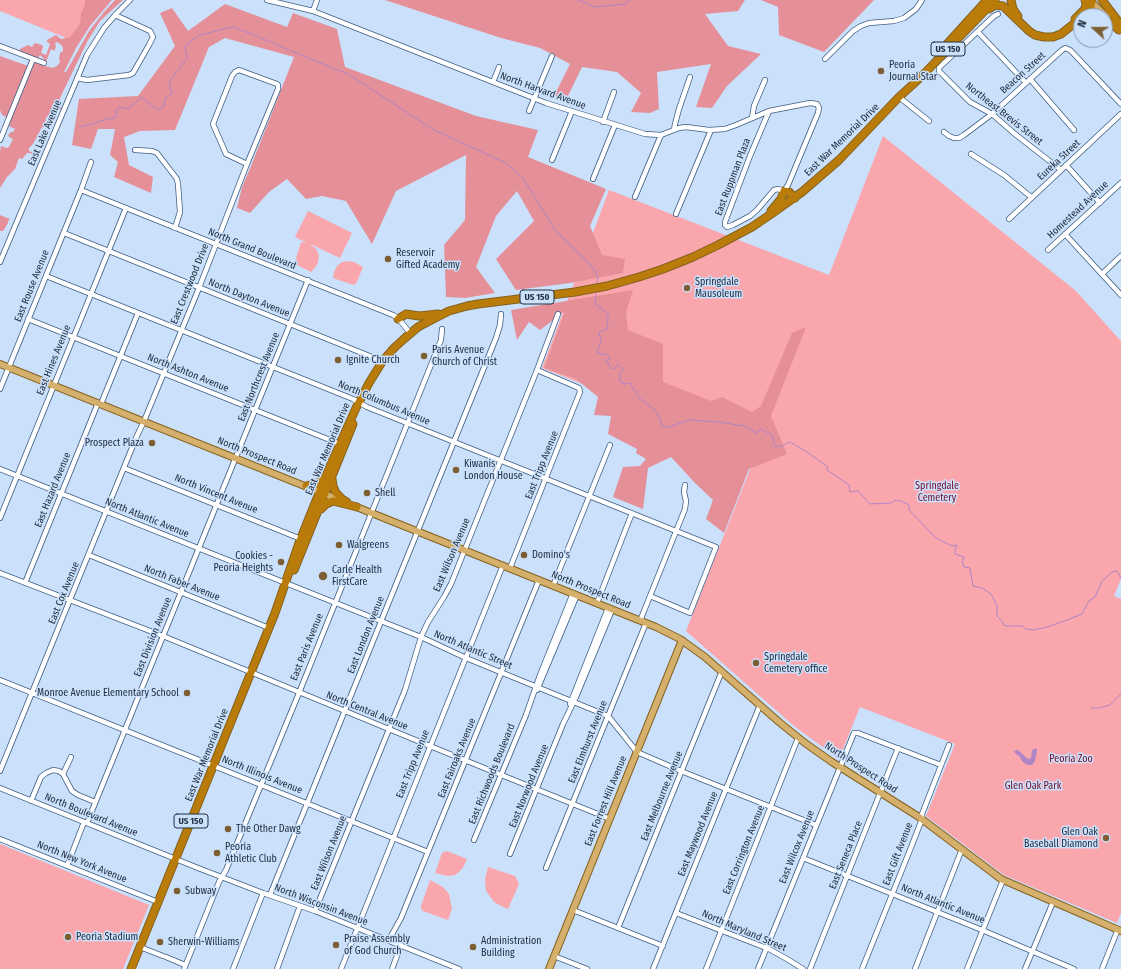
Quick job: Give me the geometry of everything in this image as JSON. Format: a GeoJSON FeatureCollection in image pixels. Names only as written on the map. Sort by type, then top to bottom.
{"type":"FeatureCollection","features":[{"type":"Feature","properties":{"kind":"highway"},"geometry":{"type":"LineString","coordinates":[[972,21],[986,0]]}},
{"type":"Feature","properties":{"kind":"highway","name":"East War Memorial Drive"},"geometry":{"type":"LineString","coordinates":[[131,969],[287,583],[309,534],[323,493],[326,476],[370,381],[382,362],[395,346],[426,322],[448,312],[478,304],[563,294],[619,283],[692,257],[718,245],[752,226],[795,198],[839,160],[899,97],[918,74],[995,0]]}},
{"type":"Feature","properties":{"kind":"highway"},"geometry":{"type":"LineString","coordinates":[[1011,0],[1014,12],[1028,27],[1036,32],[1048,34],[1057,33],[1062,30],[1082,13],[1086,8],[1086,4],[1091,1]]}},
{"type":"Feature","properties":{"kind":"highway"},"geometry":{"type":"LineString","coordinates":[[1102,0],[1121,28]]}},
{"type":"Feature","properties":{"kind":"highway"},"geometry":{"type":"LineString","coordinates":[[972,21],[990,7],[997,4],[1004,7],[1026,29],[1035,35],[1053,37],[1061,34],[1073,25]]}},
{"type":"Feature","properties":{"kind":"highway"},"geometry":{"type":"LineString","coordinates":[[752,226],[776,205],[787,189],[795,198]]}},
{"type":"Feature","properties":{"kind":"highway"},"geometry":{"type":"LineString","coordinates":[[398,319],[406,314],[422,316],[448,312]]}},
{"type":"Feature","properties":{"kind":"highway","name":"East War Memorial Drive"},"geometry":{"type":"LineString","coordinates":[[287,583],[301,538],[334,471],[360,403]]}},
{"type":"Feature","properties":{"kind":"highway"},"geometry":{"type":"LineString","coordinates":[[334,471],[332,480],[334,489],[340,497],[354,506]]}},
{"type":"Feature","properties":{"kind":"highway"},"geometry":{"type":"LineString","coordinates":[[306,486],[318,483],[326,476]]}},
{"type":"Feature","properties":{"kind":"highway"},"geometry":{"type":"LineString","coordinates":[[309,534],[320,510],[327,503],[337,501],[354,506]]}},
{"type":"Feature","properties":{"kind":"main road"},"geometry":{"type":"LineString","coordinates":[[1091,1],[1121,28]]}},
{"type":"Feature","properties":{"kind":"main road","name":"North Prospect Road"},"geometry":{"type":"LineString","coordinates":[[0,364],[575,594],[682,640],[699,652],[798,738],[821,755],[922,819],[1003,880],[1119,930]]}},
{"type":"Feature","properties":{"kind":"main road","name":"East Forrest Hill Avenue"},"geometry":{"type":"LineString","coordinates":[[549,969],[682,640]]}},
{"type":"Feature","properties":{"kind":"street"},"geometry":{"type":"LineString","coordinates":[[77,78],[86,80],[129,75],[134,71],[150,45],[153,34],[150,31],[114,15],[130,0]]}},
{"type":"Feature","properties":{"kind":"street","name":"North Harvard Avenue"},"geometry":{"type":"LineString","coordinates":[[267,0],[313,11],[535,99],[644,134],[661,135],[688,127],[711,130],[726,129],[769,111],[817,103],[819,111],[787,189]]}},
{"type":"Feature","properties":{"kind":"street"},"geometry":{"type":"LineString","coordinates":[[313,11],[317,0]]}},
{"type":"Feature","properties":{"kind":"street"},"geometry":{"type":"LineString","coordinates":[[825,59],[853,31],[861,26],[870,23],[894,21],[904,18],[916,9],[922,0]]}},
{"type":"Feature","properties":{"kind":"street"},"geometry":{"type":"LineString","coordinates":[[998,14],[978,32],[1026,83]]}},
{"type":"Feature","properties":{"kind":"street","name":"East Lake Avenue"},"geometry":{"type":"LineString","coordinates":[[0,262],[83,62],[100,33],[114,15]]}},
{"type":"Feature","properties":{"kind":"street","name":"Northeast Brevis Street"},"geometry":{"type":"LineString","coordinates":[[978,32],[943,64],[939,70],[970,102],[992,114],[1061,170]]}},
{"type":"Feature","properties":{"kind":"street"},"geometry":{"type":"LineString","coordinates":[[0,46],[44,64]]}},
{"type":"Feature","properties":{"kind":"street","name":"Beacon Street"},"geometry":{"type":"LineString","coordinates":[[944,132],[954,138],[960,138],[992,114],[1065,48],[1074,53],[1121,104]]}},
{"type":"Feature","properties":{"kind":"street"},"geometry":{"type":"LineString","coordinates":[[529,111],[552,56]]}},
{"type":"Feature","properties":{"kind":"street"},"geometry":{"type":"LineString","coordinates":[[0,140],[33,59]]}},
{"type":"Feature","properties":{"kind":"street"},"geometry":{"type":"LineString","coordinates":[[492,82],[499,67]]}},
{"type":"Feature","properties":{"kind":"street","name":"East Crestwood Drive"},"geometry":{"type":"LineString","coordinates":[[144,421],[199,288],[278,87],[277,84],[241,70],[237,71],[232,76],[214,119],[214,127],[225,153],[229,157],[247,164]]}},
{"type":"Feature","properties":{"kind":"street"},"geometry":{"type":"LineString","coordinates":[[674,130],[674,124],[690,77]]}},
{"type":"Feature","properties":{"kind":"street"},"geometry":{"type":"LineString","coordinates":[[1030,79],[1074,130]]}},
{"type":"Feature","properties":{"kind":"street"},"geometry":{"type":"LineString","coordinates":[[752,118],[753,108],[765,80]]}},
{"type":"Feature","properties":{"kind":"street"},"geometry":{"type":"LineString","coordinates":[[603,122],[614,92]]}},
{"type":"Feature","properties":{"kind":"street"},"geometry":{"type":"LineString","coordinates":[[899,97],[930,121]]}},
{"type":"Feature","properties":{"kind":"street"},"geometry":{"type":"LineString","coordinates":[[552,160],[572,111]]}},
{"type":"Feature","properties":{"kind":"street","name":"East Ruppman Plaza"},"geometry":{"type":"LineString","coordinates":[[769,111],[734,198],[725,222],[725,226],[731,226],[750,216],[774,190],[787,189]]}},
{"type":"Feature","properties":{"kind":"street","name":"Eureka Street"},"geometry":{"type":"LineString","coordinates":[[1009,219],[1121,114]]}},
{"type":"Feature","properties":{"kind":"street"},"geometry":{"type":"LineString","coordinates":[[593,179],[615,125]]}},
{"type":"Feature","properties":{"kind":"street"},"geometry":{"type":"LineString","coordinates":[[676,214],[711,130]]}},
{"type":"Feature","properties":{"kind":"street"},"geometry":{"type":"LineString","coordinates":[[635,197],[661,135]]}},
{"type":"Feature","properties":{"kind":"street"},"geometry":{"type":"LineString","coordinates":[[134,150],[151,150],[157,152],[177,180],[180,212],[175,228]]}},
{"type":"Feature","properties":{"kind":"street"},"geometry":{"type":"LineString","coordinates":[[971,154],[1004,175],[1031,198]]}},
{"type":"Feature","properties":{"kind":"street","name":"East Rouse Avenue"},"geometry":{"type":"LineString","coordinates":[[0,389],[64,233],[91,162]]}},
{"type":"Feature","properties":{"kind":"street"},"geometry":{"type":"LineString","coordinates":[[1066,166],[1100,203]]}},
{"type":"Feature","properties":{"kind":"street","name":"Homestead Avenue"},"geometry":{"type":"LineString","coordinates":[[1048,250],[1121,183]]}},
{"type":"Feature","properties":{"kind":"street","name":"North Grand Boulevard"},"geometry":{"type":"LineString","coordinates":[[81,190],[393,315],[410,334]]}},
{"type":"Feature","properties":{"kind":"street","name":"East Hines Avenue"},"geometry":{"type":"LineString","coordinates":[[0,518],[126,208]]}},
{"type":"Feature","properties":{"kind":"street","name":"North Dayton Avenue"},"geometry":{"type":"LineString","coordinates":[[64,233],[382,362]]}},
{"type":"Feature","properties":{"kind":"street"},"geometry":{"type":"LineString","coordinates":[[1065,234],[1121,295]]}},
{"type":"Feature","properties":{"kind":"street"},"geometry":{"type":"LineString","coordinates":[[1102,274],[1121,256]]}},
{"type":"Feature","properties":{"kind":"street","name":"North Columbus Avenue"},"geometry":{"type":"LineString","coordinates":[[46,276],[716,547],[690,613],[650,596]]}},
{"type":"Feature","properties":{"kind":"street","name":"East Northcrest Avenue"},"geometry":{"type":"LineString","coordinates":[[235,457],[308,280]]}},
{"type":"Feature","properties":{"kind":"street","name":"East Hazard Avenue"},"geometry":{"type":"LineString","coordinates":[[25,583],[138,313]]}},
{"type":"Feature","properties":{"kind":"street","name":"East London Avenue"},"geometry":{"type":"LineString","coordinates":[[270,895],[500,326],[501,314]]}},
{"type":"Feature","properties":{"kind":"street","name":"East Wilson Avenue"},"geometry":{"type":"LineString","coordinates":[[315,911],[408,684],[421,637],[430,619],[447,593],[558,314]]}},
{"type":"Feature","properties":{"kind":"street","name":"North Ashton Avenue"},"geometry":{"type":"LineString","coordinates":[[28,319],[340,444]]}},
{"type":"Feature","properties":{"kind":"street","name":"East Paris Avenue"},"geometry":{"type":"LineString","coordinates":[[184,967],[299,693],[441,340],[442,329]]}},
{"type":"Feature","properties":{"kind":"street","name":"East Tripp Avenue"},"geometry":{"type":"LineString","coordinates":[[510,568],[580,395],[579,388],[537,370]]}},
{"type":"Feature","properties":{"kind":"street","name":"East Cox Avenue"},"geometry":{"type":"LineString","coordinates":[[0,772],[144,421]]}},
{"type":"Feature","properties":{"kind":"street"},"geometry":{"type":"LineString","coordinates":[[553,586],[610,445]]}},
{"type":"Feature","properties":{"kind":"street","name":"East Division Avenue"},"geometry":{"type":"LineString","coordinates":[[67,866],[125,730],[235,457]]}},
{"type":"Feature","properties":{"kind":"street","name":"North Vincent Avenue"},"geometry":{"type":"LineString","coordinates":[[124,468],[301,538]]}},
{"type":"Feature","properties":{"kind":"street","name":"North Atlantic Avenue"},"geometry":{"type":"LineString","coordinates":[[0,469],[287,583]]}},
{"type":"Feature","properties":{"kind":"street","name":"East Elmhurst Avenue"},"geometry":{"type":"LineString","coordinates":[[546,868],[608,716],[643,622],[650,596],[686,507],[684,493],[685,485]]}},
{"type":"Feature","properties":{"kind":"street"},"geometry":{"type":"LineString","coordinates":[[597,603],[632,513]]}},
{"type":"Feature","properties":{"kind":"street","name":"North Faber Avenue"},"geometry":{"type":"LineString","coordinates":[[89,556],[269,628]]}},
{"type":"Feature","properties":{"kind":"street","name":"East Tripp Avenue"},"geometry":{"type":"LineString","coordinates":[[341,969],[503,565]]}},
{"type":"Feature","properties":{"kind":"street","name":"North Central Avenue"},"geometry":{"type":"LineString","coordinates":[[0,573],[163,636],[389,730],[610,819]]}},
{"type":"Feature","properties":{"kind":"street","name":"East Fairoaks Avenue"},"geometry":{"type":"LineString","coordinates":[[392,942],[391,936],[401,918],[539,580]]}},
{"type":"Feature","properties":{"kind":"street","name":"North Atlantic Street"},"geometry":{"type":"LineString","coordinates":[[287,583],[421,637],[466,658],[608,716],[637,752]]}},
{"type":"Feature","properties":{"kind":"street","name":"East Richwoods Boulevard"},"geometry":{"type":"LineString","coordinates":[[474,840],[575,594]]}},
{"type":"Feature","properties":{"kind":"street","name":"East Norwood Avenue"},"geometry":{"type":"LineString","coordinates":[[510,854],[610,609]]}},
{"type":"Feature","properties":{"kind":"street","name":"East Melbourne Avenue"},"geometry":{"type":"LineString","coordinates":[[618,928],[722,672]]}},
{"type":"Feature","properties":{"kind":"street","name":"North Illinois Avenue"},"geometry":{"type":"LineString","coordinates":[[0,680],[428,852]]}},
{"type":"Feature","properties":{"kind":"street","name":"East Maywood Avenue"},"geometry":{"type":"LineString","coordinates":[[653,969],[760,705]]}},
{"type":"Feature","properties":{"kind":"street","name":"East Wilcox Avenue"},"geometry":{"type":"LineString","coordinates":[[758,969],[816,824],[855,732],[898,748]]}},
{"type":"Feature","properties":{"kind":"street","name":"East Corrington Avenue"},"geometry":{"type":"LineString","coordinates":[[706,969],[798,738]]}},
{"type":"Feature","properties":{"kind":"street","name":"East Gift Avenue"},"geometry":{"type":"LineString","coordinates":[[862,969],[893,894],[949,745]]}},
{"type":"Feature","properties":{"kind":"street"},"geometry":{"type":"LineString","coordinates":[[898,748],[941,765]]}},
{"type":"Feature","properties":{"kind":"street","name":"East Seneca Place"},"geometry":{"type":"LineString","coordinates":[[810,969],[898,748]]}},
{"type":"Feature","properties":{"kind":"street"},"geometry":{"type":"LineString","coordinates":[[637,752],[681,771],[816,824]]}},
{"type":"Feature","properties":{"kind":"street"},"geometry":{"type":"LineString","coordinates":[[63,774],[71,757]]}},
{"type":"Feature","properties":{"kind":"street"},"geometry":{"type":"LineString","coordinates":[[31,801],[44,774],[53,770],[59,771],[63,774],[72,791],[95,802]]}},
{"type":"Feature","properties":{"kind":"street","name":"North Boulevard Avenue"},"geometry":{"type":"LineString","coordinates":[[0,788],[176,858]]}},
{"type":"Feature","properties":{"kind":"street","name":"North New York Avenue"},"geometry":{"type":"LineString","coordinates":[[0,839],[158,902]]}},
{"type":"Feature","properties":{"kind":"street"},"geometry":{"type":"LineString","coordinates":[[915,969],[962,849]]}},
{"type":"Feature","properties":{"kind":"street","name":"North Wisconsin Avenue"},"geometry":{"type":"LineString","coordinates":[[176,858],[263,893],[315,911],[459,969]]}},
{"type":"Feature","properties":{"kind":"street","name":"North Atlantic Avenue"},"geometry":{"type":"LineString","coordinates":[[803,858],[848,875],[1074,969]]}},
{"type":"Feature","properties":{"kind":"street"},"geometry":{"type":"LineString","coordinates":[[967,969],[1003,880]]}},
{"type":"Feature","properties":{"kind":"street"},"geometry":{"type":"LineString","coordinates":[[233,969],[263,893]]}},
{"type":"Feature","properties":{"kind":"street"},"geometry":{"type":"LineString","coordinates":[[1025,969],[1053,902]]}},
{"type":"Feature","properties":{"kind":"street"},"geometry":{"type":"LineString","coordinates":[[278,969],[300,906]]}},
{"type":"Feature","properties":{"kind":"street"},"geometry":{"type":"LineString","coordinates":[[573,910],[662,946]]}},
{"type":"Feature","properties":{"kind":"street","name":"North Maryland Street"},"geometry":{"type":"LineString","coordinates":[[676,913],[766,948],[788,959],[803,969]]}},
{"type":"Feature","properties":{"kind":"street"},"geometry":{"type":"LineString","coordinates":[[1102,969],[1119,930]]}},
{"type":"Feature","properties":{"kind":"street"},"geometry":{"type":"LineString","coordinates":[[392,969],[401,946]]}},
{"type":"Feature","properties":{"kind":"street"},"geometry":{"type":"LineString","coordinates":[[140,947],[165,957],[184,967]]}},
{"type":"Feature","properties":{"kind":"street"},"geometry":{"type":"LineString","coordinates":[[554,956],[587,969]]}},
{"type":"Feature","properties":{"kind":"street"},"geometry":{"type":"LineString","coordinates":[[444,969],[446,964]]}},
{"type":"Feature","properties":{"kind":"green space"},"geometry":{"type":"Polygon","coordinates":[[[0,0],[108,0],[76,42],[0,11],[0,0]]]}},
{"type":"Feature","properties":{"kind":"green space","name":"Springdale Cemetery"},"geometry":{"type":"Polygon","coordinates":[[[883,136],[1076,291],[1121,341],[1121,579],[1114,596],[1121,599],[1121,913],[1117,923],[1004,875],[926,816],[955,744],[860,707],[839,759],[794,726],[686,631],[757,452],[542,368],[609,190],[829,275],[883,136]]]}},
{"type":"Feature","properties":{"kind":"green space"},"geometry":{"type":"Polygon","coordinates":[[[308,211],[352,233],[340,258],[310,244],[317,250],[319,256],[315,268],[311,272],[295,264],[301,242],[307,243],[295,237],[308,211]]]}},
{"type":"Feature","properties":{"kind":"green space"},"geometry":{"type":"Polygon","coordinates":[[[349,261],[363,267],[356,284],[353,285],[333,278],[337,266],[342,262],[349,261]]]}},
{"type":"Feature","properties":{"kind":"green space","name":"Peoria Stadium"},"geometry":{"type":"Polygon","coordinates":[[[0,844],[149,905],[123,969],[0,969],[0,844]]]}},
{"type":"Feature","properties":{"kind":"green space"},"geometry":{"type":"Polygon","coordinates":[[[447,851],[467,859],[464,866],[455,875],[448,876],[435,873],[442,853],[447,851]]]}},
{"type":"Feature","properties":{"kind":"green space"},"geometry":{"type":"Polygon","coordinates":[[[488,867],[515,876],[519,884],[508,909],[494,902],[486,891],[485,879],[488,867]]]}},
{"type":"Feature","properties":{"kind":"green space"},"geometry":{"type":"Polygon","coordinates":[[[430,880],[443,887],[449,894],[452,909],[448,920],[421,909],[430,880]]]}},
{"type":"Feature","properties":{"kind":"shaded area"},"geometry":{"type":"Polygon","coordinates":[[[85,0],[112,0],[90,26],[76,48],[64,72],[66,72],[89,31],[104,12],[115,0],[123,0],[100,21],[87,42],[61,96],[57,107],[62,107],[60,110],[55,108],[46,118],[45,127],[42,127],[33,144],[29,148],[29,151],[39,155],[38,157],[27,153],[22,159],[19,158],[15,169],[7,177],[0,188],[1,146],[7,148],[9,147],[13,139],[8,135],[15,129],[9,126],[12,114],[9,112],[6,117],[2,115],[0,110],[0,56],[31,67],[34,62],[53,68],[58,65],[60,62],[60,53],[63,51],[63,47],[57,42],[55,43],[56,47],[54,51],[51,49],[46,62],[40,55],[38,59],[19,53],[20,49],[28,45],[32,47],[35,43],[42,45],[43,47],[41,53],[46,55],[50,44],[47,40],[56,35],[61,39],[70,37],[80,24],[81,13],[85,5],[85,0]]]}},
{"type":"Feature","properties":{"kind":"shaded area"},"geometry":{"type":"Polygon","coordinates":[[[385,0],[745,0],[738,11],[705,14],[728,46],[761,54],[727,86],[712,108],[696,107],[711,64],[657,72],[659,109],[650,113],[631,112],[641,93],[617,72],[582,67],[566,100],[554,96],[570,64],[540,48],[501,38],[385,0]]]}},
{"type":"Feature","properties":{"kind":"shaded area"},"geometry":{"type":"Polygon","coordinates":[[[761,0],[874,0],[824,52],[779,35],[778,7],[761,0]]]}},
{"type":"Feature","properties":{"kind":"shaded area"},"geometry":{"type":"Polygon","coordinates":[[[225,4],[287,27],[293,13],[337,29],[345,67],[476,116],[538,130],[528,157],[606,189],[590,226],[602,255],[625,259],[623,273],[570,283],[516,290],[496,259],[534,221],[517,191],[496,216],[476,267],[495,293],[465,298],[446,297],[444,245],[465,220],[466,155],[396,191],[372,244],[346,201],[322,196],[306,199],[287,179],[269,192],[250,213],[237,208],[242,187],[294,57],[225,38],[209,47],[175,130],[140,131],[124,137],[129,165],[153,177],[151,193],[114,177],[118,162],[110,155],[115,129],[98,129],[91,149],[72,145],[79,99],[138,96],[175,46],[160,13],[172,8],[188,31],[225,4]]]}},
{"type":"Feature","properties":{"kind":"shaded area"},"geometry":{"type":"Polygon","coordinates":[[[0,215],[10,219],[3,231],[0,231],[0,215]]]}},
{"type":"Feature","properties":{"kind":"shaded area"},"geometry":{"type":"Polygon","coordinates":[[[633,290],[626,312],[628,330],[663,344],[663,382],[711,401],[722,397],[752,412],[761,406],[792,333],[806,327],[771,416],[787,454],[749,469],[724,533],[706,519],[713,500],[671,457],[648,468],[643,509],[613,497],[623,467],[640,466],[646,459],[636,453],[637,449],[608,434],[611,416],[594,415],[598,397],[576,379],[544,368],[565,311],[540,330],[529,322],[517,340],[511,310],[633,290]]]}},
{"type":"Feature","properties":{"kind":"shaded area"},"geometry":{"type":"Polygon","coordinates":[[[1036,748],[1035,761],[1032,765],[1027,765],[1014,751],[1018,750],[1029,759],[1031,758],[1032,750],[1036,748]]]}},
{"type":"Feature","properties":{"kind":"waterway"},"geometry":{"type":"LineString","coordinates":[[578,0],[595,7],[625,4],[630,0]]}},
{"type":"Feature","properties":{"kind":"waterway"},"geometry":{"type":"LineString","coordinates":[[80,127],[116,117],[117,109],[120,107],[129,109],[141,97],[158,110],[163,107],[166,97],[172,94],[169,82],[187,58],[185,48],[188,43],[198,36],[233,27],[348,74],[434,130],[506,163],[523,178],[555,230],[591,265],[598,277],[597,283]]}},
{"type":"Feature","properties":{"kind":"waterway"},"geometry":{"type":"LineString","coordinates":[[596,294],[595,304],[608,314],[607,329],[599,332],[601,342],[597,352],[608,355],[610,358],[606,361],[611,368],[614,369],[618,365],[623,369],[619,375],[621,383],[630,383],[639,398],[655,410],[660,418],[662,426],[669,427],[689,420],[719,422],[744,426],[757,433],[760,429],[772,435],[775,446],[780,447],[790,442],[807,452],[828,467],[827,470],[849,485],[850,492],[858,491],[870,504],[891,503],[896,500],[909,505],[909,510],[936,538],[952,546],[957,545],[955,554],[964,557],[962,562],[964,567],[970,568],[973,586],[982,588],[991,594],[997,605],[997,616],[1004,625],[1022,626],[1026,629],[1034,630],[1047,627],[1082,614],[1089,601],[1095,597],[1102,581],[1112,572],[1117,571],[1121,578]]}},
{"type":"Feature","properties":{"kind":"waterway"},"geometry":{"type":"LineString","coordinates":[[1091,708],[1099,708],[1110,705],[1121,694]]}},
{"type":"Feature","properties":{"kind":"place","name":"Peoria Journal Star"},"geometry":{"type":"Point","coordinates":[881,71]}},
{"type":"Feature","properties":{"kind":"place","name":"Reservoir Gifted Academy"},"geometry":{"type":"Point","coordinates":[388,259]}},
{"type":"Feature","properties":{"kind":"place","name":"Springdale Mausoleum"},"geometry":{"type":"Point","coordinates":[687,288]}},
{"type":"Feature","properties":{"kind":"place","name":"Paris Avenue Church of Christ"},"geometry":{"type":"Point","coordinates":[424,356]}},
{"type":"Feature","properties":{"kind":"place","name":"Ignite Church"},"geometry":{"type":"Point","coordinates":[338,360]}},
{"type":"Feature","properties":{"kind":"place","name":"Prospect Plaza"},"geometry":{"type":"Point","coordinates":[152,443]}},
{"type":"Feature","properties":{"kind":"place","name":"Kiwanis London House"},"geometry":{"type":"Point","coordinates":[456,470]}},
{"type":"Feature","properties":{"kind":"place","name":"Shell"},"geometry":{"type":"Point","coordinates":[367,493]}},
{"type":"Feature","properties":{"kind":"place","name":"Walgreens"},"geometry":{"type":"Point","coordinates":[339,545]}},
{"type":"Feature","properties":{"kind":"place","name":"Domino's"},"geometry":{"type":"Point","coordinates":[524,555]}},
{"type":"Feature","properties":{"kind":"place","name":"Cookies - Peoria Heights"},"geometry":{"type":"Point","coordinates":[281,562]}},
{"type":"Feature","properties":{"kind":"place","name":"Carle Health FirstCare"},"geometry":{"type":"Point","coordinates":[323,576]}},
{"type":"Feature","properties":{"kind":"place","name":"Springdale Cemetery office"},"geometry":{"type":"Point","coordinates":[756,663]}},
{"type":"Feature","properties":{"kind":"place","name":"Monroe Avenue Elementary School"},"geometry":{"type":"Point","coordinates":[187,693]}},
{"type":"Feature","properties":{"kind":"place","name":"The Other Dawg"},"geometry":{"type":"Point","coordinates":[228,829]}},
{"type":"Feature","properties":{"kind":"place","name":"Glen Oak Baseball Diamond"},"geometry":{"type":"Point","coordinates":[1106,838]}},
{"type":"Feature","properties":{"kind":"place","name":"Peoria Athletic Club"},"geometry":{"type":"Point","coordinates":[217,853]}},
{"type":"Feature","properties":{"kind":"place","name":"Subway"},"geometry":{"type":"Point","coordinates":[177,891]}},
{"type":"Feature","properties":{"kind":"place","name":"Peoria Stadium"},"geometry":{"type":"Point","coordinates":[68,937]}},
{"type":"Feature","properties":{"kind":"place","name":"Sherwin-Williams"},"geometry":{"type":"Point","coordinates":[160,942]}},
{"type":"Feature","properties":{"kind":"place","name":"Praise Assembly of God Church"},"geometry":{"type":"Point","coordinates":[336,945]}},
{"type":"Feature","properties":{"kind":"place","name":"Administration Building"},"geometry":{"type":"Point","coordinates":[473,947]}},
{"type":"Feature","properties":{"kind":"park label","name":"Peoria Zoo"},"geometry":{"type":"Point","coordinates":[1071,759]}},
{"type":"Feature","properties":{"kind":"park label","name":"Glen Oak Park"},"geometry":{"type":"Point","coordinates":[1033,786]}}]}
